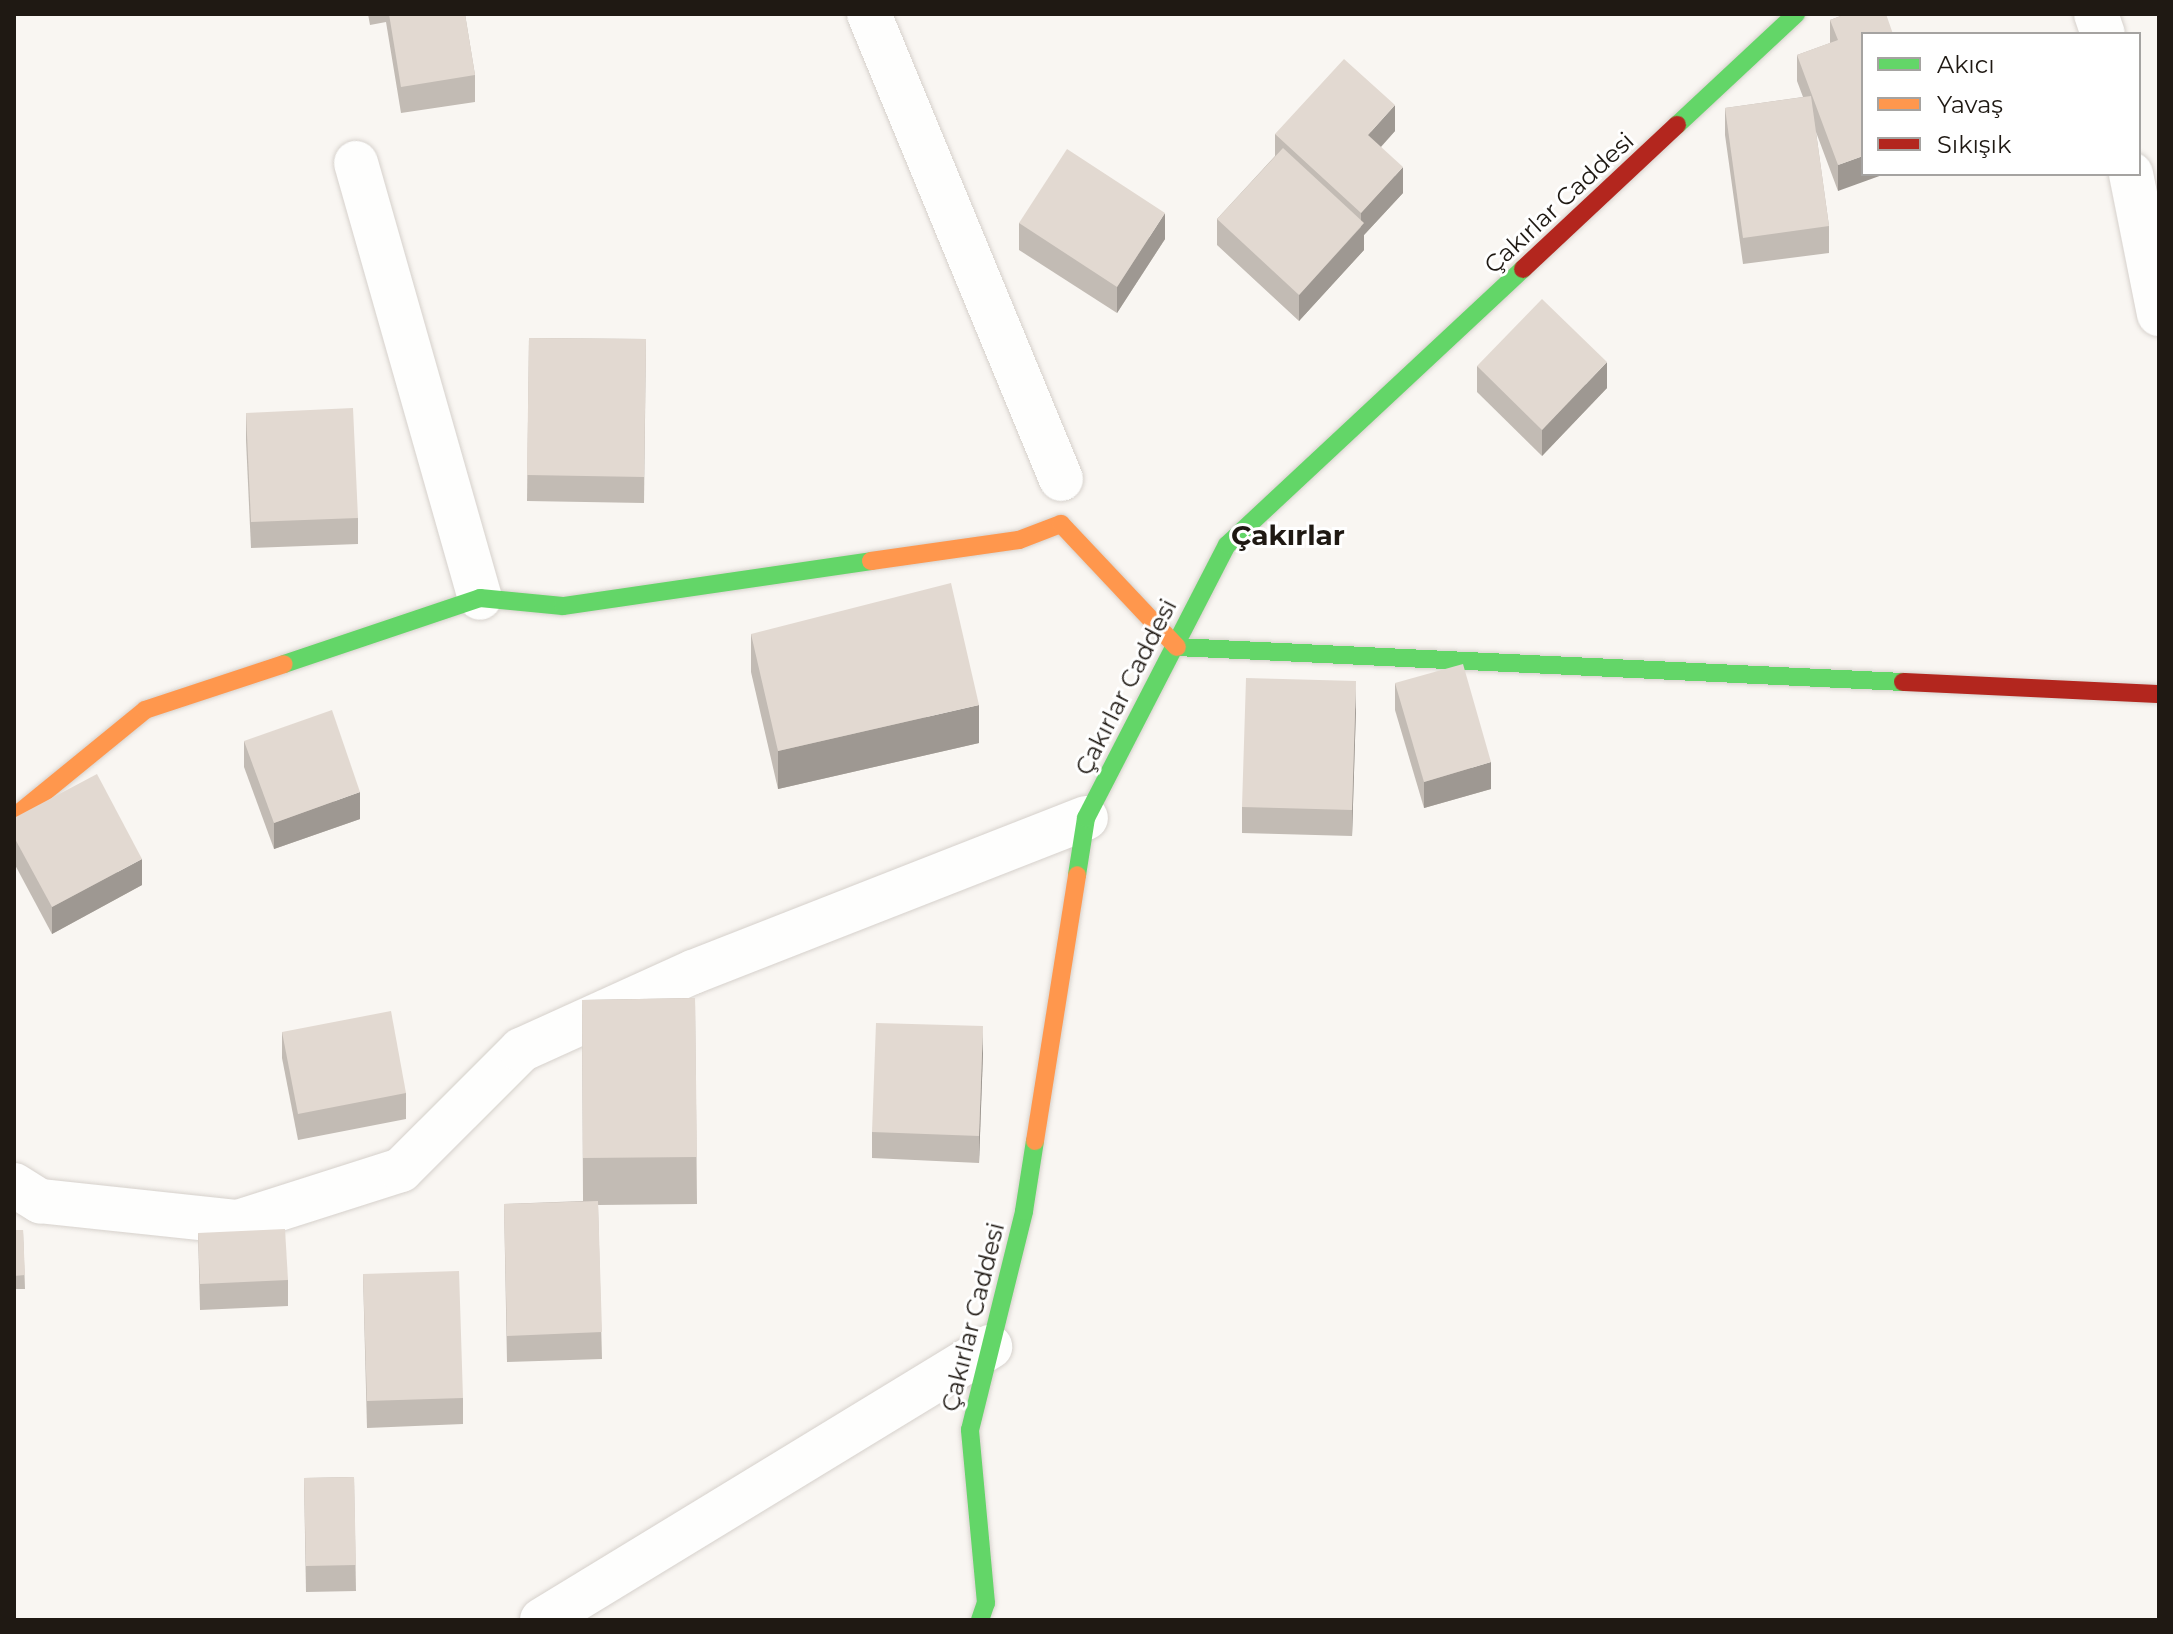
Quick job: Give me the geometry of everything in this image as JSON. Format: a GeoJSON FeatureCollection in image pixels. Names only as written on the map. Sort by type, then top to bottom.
{"type":"FeatureCollection","features":[{"type":"Feature","properties":{"kind":"street"},"geometry":{"type":"LineString","coordinates":[[869,14],[1061,479]]}},
{"type":"Feature","properties":{"kind":"street","name":"Çakırlar Caddesi"},"geometry":{"type":"LineString","coordinates":[[980,1620],[986,1603],[970,1430],[1024,1211],[1086,818],[1227,545],[1796,14]]}},
{"type":"Feature","properties":{"kind":"street"},"geometry":{"type":"LineString","coordinates":[[356,163],[480,598]]}},
{"type":"Feature","properties":{"kind":"street"},"geometry":{"type":"LineString","coordinates":[[2131,176],[2159,314]]}},
{"type":"Feature","properties":{"kind":"street"},"geometry":{"type":"LineString","coordinates":[[14,817],[145,710],[480,598],[563,606],[1019,540],[1061,524],[1174,647],[2159,694]]}},
{"type":"Feature","properties":{"kind":"street"},"geometry":{"type":"LineString","coordinates":[[14,1185],[40,1201],[238,1222],[401,1170],[521,1050],[693,972],[1086,818]]}},
{"type":"Feature","properties":{"kind":"street"},"geometry":{"type":"LineString","coordinates":[[542,1620],[990,1347]]}},
{"type":"Feature","properties":{"kind":"building"},"geometry":{"type":"Polygon","coordinates":[[[389,14],[465,14],[475,75],[401,87],[389,14]]]}},
{"type":"Feature","properties":{"kind":"building"},"geometry":{"type":"Polygon","coordinates":[[[1846,14],[1886,14],[1892,32],[1861,32],[1861,157],[1838,165],[1797,55],[1838,40],[1830,20],[1846,14]]]}},
{"type":"Feature","properties":{"kind":"building"},"geometry":{"type":"Polygon","coordinates":[[[1344,59],[1395,105],[1368,135],[1403,167],[1361,213],[1275,134],[1344,59]]]}},
{"type":"Feature","properties":{"kind":"building"},"geometry":{"type":"Polygon","coordinates":[[[1811,96],[1829,226],[1743,238],[1725,108],[1811,96]]]}},
{"type":"Feature","properties":{"kind":"building"},"geometry":{"type":"Polygon","coordinates":[[[1283,148],[1364,223],[1299,295],[1217,219],[1283,148]]]}},
{"type":"Feature","properties":{"kind":"building"},"geometry":{"type":"Polygon","coordinates":[[[1067,149],[1165,213],[1117,287],[1019,223],[1067,149]]]}},
{"type":"Feature","properties":{"kind":"building"},"geometry":{"type":"Polygon","coordinates":[[[1542,299],[1607,362],[1542,430],[1477,366],[1542,299]]]}},
{"type":"Feature","properties":{"kind":"building"},"geometry":{"type":"Polygon","coordinates":[[[529,338],[646,339],[644,477],[527,475],[529,338]]]}},
{"type":"Feature","properties":{"kind":"building"},"geometry":{"type":"Polygon","coordinates":[[[353,408],[358,518],[251,522],[246,413],[353,408]]]}},
{"type":"Feature","properties":{"kind":"building"},"geometry":{"type":"Polygon","coordinates":[[[951,583],[979,705],[778,751],[751,634],[951,583]]]}},
{"type":"Feature","properties":{"kind":"building"},"geometry":{"type":"Polygon","coordinates":[[[1463,664],[1491,762],[1424,782],[1395,683],[1463,664]]]}},
{"type":"Feature","properties":{"kind":"building"},"geometry":{"type":"Polygon","coordinates":[[[1246,678],[1356,681],[1352,810],[1242,807],[1246,678]]]}},
{"type":"Feature","properties":{"kind":"building"},"geometry":{"type":"Polygon","coordinates":[[[332,710],[360,792],[274,823],[244,741],[332,710]]]}},
{"type":"Feature","properties":{"kind":"building"},"geometry":{"type":"Polygon","coordinates":[[[97,774],[142,859],[52,907],[14,837],[14,818],[97,774]]]}},
{"type":"Feature","properties":{"kind":"building"},"geometry":{"type":"Polygon","coordinates":[[[695,998],[697,1157],[583,1158],[582,1000],[695,998]]]}},
{"type":"Feature","properties":{"kind":"building"},"geometry":{"type":"Polygon","coordinates":[[[391,1011],[406,1093],[298,1114],[282,1032],[391,1011]]]}},
{"type":"Feature","properties":{"kind":"building"},"geometry":{"type":"Polygon","coordinates":[[[876,1023],[983,1026],[979,1136],[872,1132],[876,1023]]]}},
{"type":"Feature","properties":{"kind":"building"},"geometry":{"type":"Polygon","coordinates":[[[598,1201],[602,1332],[507,1336],[504,1204],[598,1201]]]}},
{"type":"Feature","properties":{"kind":"building"},"geometry":{"type":"Polygon","coordinates":[[[285,1229],[288,1280],[200,1284],[198,1233],[285,1229]]]}},
{"type":"Feature","properties":{"kind":"building"},"geometry":{"type":"Polygon","coordinates":[[[14,1230],[23,1230],[25,1275],[14,1276],[14,1230]]]}},
{"type":"Feature","properties":{"kind":"building"},"geometry":{"type":"Polygon","coordinates":[[[459,1271],[463,1398],[367,1401],[363,1274],[459,1271]]]}},
{"type":"Feature","properties":{"kind":"building"},"geometry":{"type":"Polygon","coordinates":[[[354,1477],[356,1565],[306,1566],[304,1478],[354,1477]]]}},
{"type":"Feature","properties":{"kind":"traffic: fast"},"geometry":{"type":"LineString","coordinates":[[1677,125],[1796,14]]}},
{"type":"Feature","properties":{"kind":"traffic: fast"},"geometry":{"type":"LineString","coordinates":[[1077,875],[1086,818],[1227,545],[1523,269]]}},
{"type":"Feature","properties":{"kind":"traffic: fast"},"geometry":{"type":"LineString","coordinates":[[284,664],[480,598],[563,606],[871,561]]}},
{"type":"Feature","properties":{"kind":"traffic: fast"},"geometry":{"type":"LineString","coordinates":[[1177,647],[1903,682]]}},
{"type":"Feature","properties":{"kind":"traffic: fast"},"geometry":{"type":"LineString","coordinates":[[980,1620],[986,1603],[970,1430],[1024,1211],[1035,1141]]}},
{"type":"Feature","properties":{"kind":"traffic: slow"},"geometry":{"type":"LineString","coordinates":[[871,561],[1019,540],[1061,524],[1177,647]]}},
{"type":"Feature","properties":{"kind":"traffic: slow"},"geometry":{"type":"LineString","coordinates":[[14,817],[145,710],[284,664]]}},
{"type":"Feature","properties":{"kind":"traffic: slow"},"geometry":{"type":"LineString","coordinates":[[1035,1141],[1077,875]]}},
{"type":"Feature","properties":{"kind":"traffic: jam"},"geometry":{"type":"LineString","coordinates":[[1523,269],[1677,125]]}},
{"type":"Feature","properties":{"kind":"traffic: jam"},"geometry":{"type":"LineString","coordinates":[[1903,682],[2159,694]]}},
{"type":"Feature","properties":{"kind":"district","name":"Çakırlar"},"geometry":{"type":"Point","coordinates":[1288,535]}}]}
